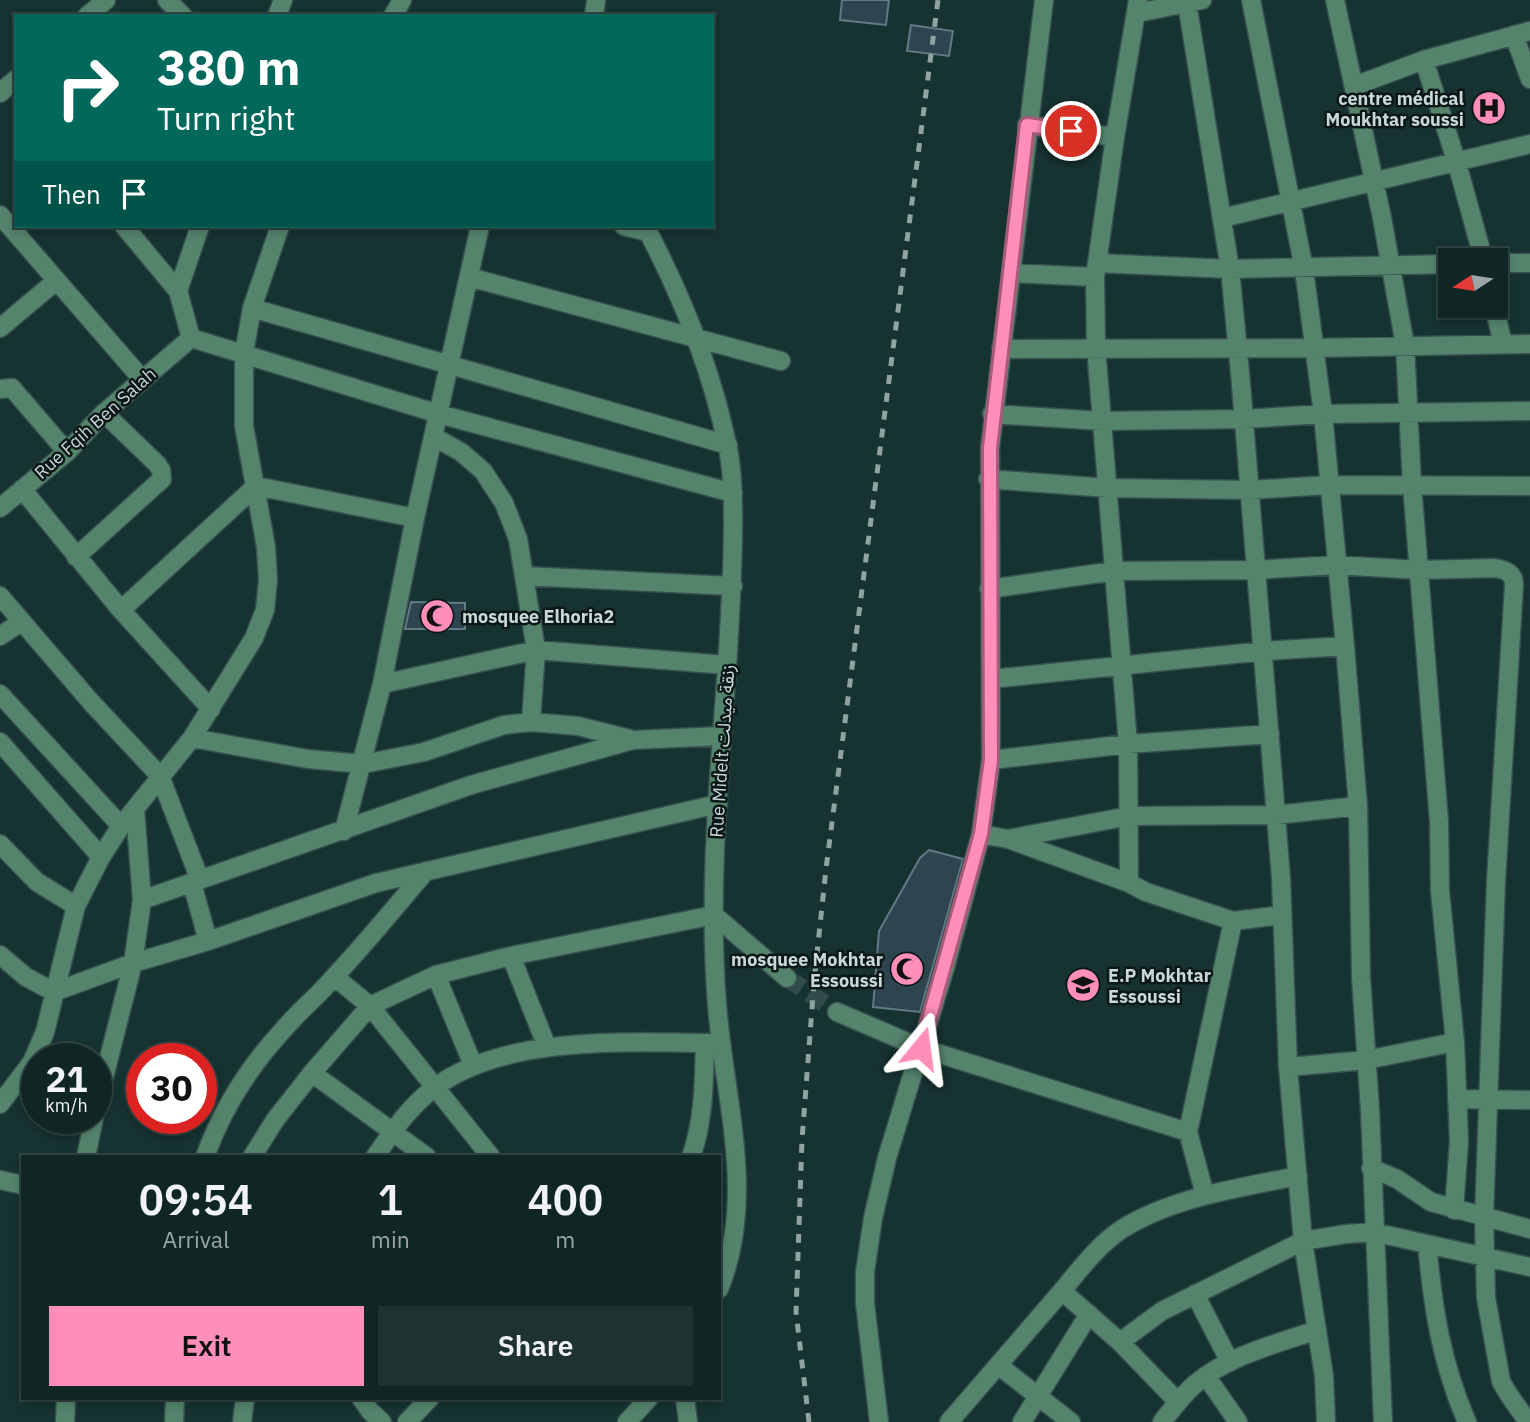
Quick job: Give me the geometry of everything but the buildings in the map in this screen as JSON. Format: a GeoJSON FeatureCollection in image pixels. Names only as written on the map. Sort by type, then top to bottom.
{"type":"FeatureCollection","features":[{"type":"Feature","properties":{"kind":"street"},"geometry":{"type":"LineString","coordinates":[[89,14],[106,0]]}},
{"type":"Feature","properties":{"kind":"street"},"geometry":{"type":"LineString","coordinates":[[167,0],[181,14]]}},
{"type":"Feature","properties":{"kind":"street"},"geometry":{"type":"LineString","coordinates":[[879,1422],[865,1303],[865,1272],[873,1218],[887,1158],[981,834],[991,760],[988,479],[992,414],[1012,273],[1027,125],[1044,0]]}},
{"type":"Feature","properties":{"kind":"street"},"geometry":{"type":"LineString","coordinates":[[1251,0],[1304,269],[1323,414],[1345,646],[1357,806],[1361,977],[1383,1422]]}},
{"type":"Feature","properties":{"kind":"street"},"geometry":{"type":"LineString","coordinates":[[1335,0],[1374,181],[1405,345],[1412,485],[1439,821],[1440,891],[1455,1042],[1459,1141],[1454,1210]]}},
{"type":"Feature","properties":{"kind":"street"},"geometry":{"type":"LineString","coordinates":[[1129,883],[1128,744],[1096,347],[1096,270],[1115,137],[1138,6],[1195,2],[1230,269],[1244,419],[1276,814],[1288,1068],[1303,1241],[1324,1376],[1326,1422]]}},
{"type":"Feature","properties":{"kind":"street"},"geometry":{"type":"LineString","coordinates":[[1354,86],[1424,60],[1522,33],[1530,79]]}},
{"type":"Feature","properties":{"kind":"street"},"geometry":{"type":"LineString","coordinates":[[1424,60],[1480,248]]}},
{"type":"Feature","properties":{"kind":"street"},"geometry":{"type":"LineString","coordinates":[[1027,125],[1115,137]]}},
{"type":"Feature","properties":{"kind":"street"},"geometry":{"type":"LineString","coordinates":[[1222,218],[1530,144]]}},
{"type":"Feature","properties":{"kind":"street"},"geometry":{"type":"LineString","coordinates":[[0,215],[142,379]]}},
{"type":"Feature","properties":{"kind":"street"},"geometry":{"type":"LineString","coordinates":[[126,228],[178,291],[191,338],[439,414],[733,493]]}},
{"type":"Feature","properties":{"kind":"street"},"geometry":{"type":"LineString","coordinates":[[178,291],[199,228]]}},
{"type":"Feature","properties":{"kind":"street"},"geometry":{"type":"LineString","coordinates":[[0,1104],[11,1093],[36,1052],[50,1016],[76,906],[101,857],[121,826],[192,738],[254,638],[265,610],[268,580],[266,547],[244,426],[244,353],[252,308],[278,228]]}},
{"type":"Feature","properties":{"kind":"street"},"geometry":{"type":"LineString","coordinates":[[344,831],[382,684],[415,518],[480,228]]}},
{"type":"Feature","properties":{"kind":"street","name":"Rue Midelt زنقة ميدلت"},"geometry":{"type":"LineString","coordinates":[[647,229],[698,338],[727,445],[733,493],[733,586],[718,804],[713,1043],[733,1114],[737,1179],[733,1242],[721,1284]]}},
{"type":"Feature","properties":{"kind":"street"},"geometry":{"type":"LineString","coordinates":[[1508,263],[1530,263]]}},
{"type":"Feature","properties":{"kind":"street"},"geometry":{"type":"LineString","coordinates":[[1012,273],[1438,264]]}},
{"type":"Feature","properties":{"kind":"street"},"geometry":{"type":"LineString","coordinates":[[469,277],[781,361]]}},
{"type":"Feature","properties":{"kind":"street"},"geometry":{"type":"LineString","coordinates":[[0,328],[56,281]]}},
{"type":"Feature","properties":{"kind":"street"},"geometry":{"type":"LineString","coordinates":[[252,308],[727,445]]}},
{"type":"Feature","properties":{"kind":"street"},"geometry":{"type":"LineString","coordinates":[[1497,318],[1503,344]]}},
{"type":"Feature","properties":{"kind":"street","name":"Rue Fqih Ben Salah"},"geometry":{"type":"LineString","coordinates":[[0,508],[67,452],[142,379],[191,338]]}},
{"type":"Feature","properties":{"kind":"street"},"geometry":{"type":"LineString","coordinates":[[1001,349],[1530,344]]}},
{"type":"Feature","properties":{"kind":"street"},"geometry":{"type":"LineString","coordinates":[[0,389],[12,388],[67,452]]}},
{"type":"Feature","properties":{"kind":"street"},"geometry":{"type":"LineString","coordinates":[[992,414],[1103,421],[1530,411]]}},
{"type":"Feature","properties":{"kind":"street"},"geometry":{"type":"LineString","coordinates":[[76,557],[162,479],[157,464],[104,414]]}},
{"type":"Feature","properties":{"kind":"street"},"geometry":{"type":"LineString","coordinates":[[434,437],[461,452],[484,471],[504,502],[518,539],[536,650],[531,722]]}},
{"type":"Feature","properties":{"kind":"street"},"geometry":{"type":"LineString","coordinates":[[988,479],[1108,488],[1250,490],[1328,485],[1530,486]]}},
{"type":"Feature","properties":{"kind":"street"},"geometry":{"type":"LineString","coordinates":[[256,486],[415,518]]}},
{"type":"Feature","properties":{"kind":"street"},"geometry":{"type":"LineString","coordinates":[[121,610],[256,486]]}},
{"type":"Feature","properties":{"kind":"street"},"geometry":{"type":"LineString","coordinates":[[22,489],[121,610],[211,709]]}},
{"type":"Feature","properties":{"kind":"street"},"geometry":{"type":"LineString","coordinates":[[989,589],[1114,572],[1255,570],[1336,565],[1420,570],[1495,568],[1509,572],[1522,586],[1496,881],[1485,1258],[1486,1297],[1501,1381],[1528,1422]]}},
{"type":"Feature","properties":{"kind":"street"},"geometry":{"type":"LineString","coordinates":[[524,576],[733,586]]}},
{"type":"Feature","properties":{"kind":"street"},"geometry":{"type":"LineString","coordinates":[[0,596],[160,776],[196,882],[208,941]]}},
{"type":"Feature","properties":{"kind":"street"},"geometry":{"type":"LineString","coordinates":[[0,636],[21,622]]}},
{"type":"Feature","properties":{"kind":"street"},"geometry":{"type":"LineString","coordinates":[[991,679],[1264,651],[1345,646]]}},
{"type":"Feature","properties":{"kind":"street"},"geometry":{"type":"LineString","coordinates":[[382,684],[536,650],[727,665]]}},
{"type":"Feature","properties":{"kind":"street"},"geometry":{"type":"LineString","coordinates":[[0,694],[121,826]]}},
{"type":"Feature","properties":{"kind":"street"},"geometry":{"type":"LineString","coordinates":[[192,738],[296,758],[363,764],[424,752],[504,725],[531,722],[579,726],[633,740]]}},
{"type":"Feature","properties":{"kind":"street"},"geometry":{"type":"LineString","coordinates":[[991,760],[1128,744],[1270,734]]}},
{"type":"Feature","properties":{"kind":"street"},"geometry":{"type":"LineString","coordinates":[[142,900],[471,785],[633,740],[722,736]]}},
{"type":"Feature","properties":{"kind":"street"},"geometry":{"type":"LineString","coordinates":[[0,742],[101,857]]}},
{"type":"Feature","properties":{"kind":"street"},"geometry":{"type":"LineString","coordinates":[[0,955],[26,977],[54,992],[350,891],[718,804]]}},
{"type":"Feature","properties":{"kind":"street"},"geometry":{"type":"LineString","coordinates":[[1008,839],[1129,816],[1276,814],[1357,806]]}},
{"type":"Feature","properties":{"kind":"street"},"geometry":{"type":"LineString","coordinates":[[112,1046],[133,963],[142,900],[135,809]]}},
{"type":"Feature","properties":{"kind":"street"},"geometry":{"type":"LineString","coordinates":[[981,834],[1008,839],[1129,883],[1146,892],[1233,921],[1282,915]]}},
{"type":"Feature","properties":{"kind":"street"},"geometry":{"type":"LineString","coordinates":[[0,844],[37,882],[76,906]]}},
{"type":"Feature","properties":{"kind":"street"},"geometry":{"type":"LineString","coordinates":[[206,1155],[219,1121],[234,1094],[282,1030],[335,977],[426,871]]}},
{"type":"Feature","properties":{"kind":"street"},"geometry":{"type":"LineString","coordinates":[[254,1155],[275,1120],[370,1006],[436,975],[511,956],[714,915],[787,978]]}},
{"type":"Feature","properties":{"kind":"street"},"geometry":{"type":"LineString","coordinates":[[1205,1195],[1188,1132],[1233,921]]}},
{"type":"Feature","properties":{"kind":"street"},"geometry":{"type":"LineString","coordinates":[[511,956],[547,1047]]}},
{"type":"Feature","properties":{"kind":"street"},"geometry":{"type":"LineString","coordinates":[[436,975],[473,1065]]}},
{"type":"Feature","properties":{"kind":"street"},"geometry":{"type":"LineString","coordinates":[[335,977],[370,1006],[489,1155]]}},
{"type":"Feature","properties":{"kind":"street"},"geometry":{"type":"LineString","coordinates":[[837,1012],[921,1048],[1188,1132]]}},
{"type":"Feature","properties":{"kind":"street"},"geometry":{"type":"LineString","coordinates":[[1288,1068],[1366,1060],[1455,1042]]}},
{"type":"Feature","properties":{"kind":"street"},"geometry":{"type":"LineString","coordinates":[[376,1155],[413,1106],[434,1088],[473,1065],[547,1047],[713,1043],[704,1106],[692,1155]]}},
{"type":"Feature","properties":{"kind":"street"},"geometry":{"type":"LineString","coordinates":[[312,1073],[424,1155]]}},
{"type":"Feature","properties":{"kind":"street"},"geometry":{"type":"LineString","coordinates":[[1457,1099],[1530,1100]]}},
{"type":"Feature","properties":{"kind":"street"},"geometry":{"type":"LineString","coordinates":[[86,1155],[91,1134]]}},
{"type":"Feature","properties":{"kind":"street"},"geometry":{"type":"LineString","coordinates":[[1371,1168],[1397,1178],[1423,1198],[1454,1210],[1530,1229]]}},
{"type":"Feature","properties":{"kind":"street"},"geometry":{"type":"LineString","coordinates":[[949,1422],[1102,1245],[1123,1229],[1205,1195],[1298,1177]]}},
{"type":"Feature","properties":{"kind":"street"},"geometry":{"type":"LineString","coordinates":[[0,1180],[21,1185]]}},
{"type":"Feature","properties":{"kind":"street"},"geometry":{"type":"LineString","coordinates":[[1120,1342],[1162,1311],[1303,1241],[1373,1232],[1530,1267]]}},
{"type":"Feature","properties":{"kind":"street"},"geometry":{"type":"LineString","coordinates":[[1427,1244],[1433,1305],[1441,1349],[1452,1389],[1467,1422]]}},
{"type":"Feature","properties":{"kind":"street"},"geometry":{"type":"LineString","coordinates":[[1062,1291],[1120,1342],[1178,1402]]}},
{"type":"Feature","properties":{"kind":"street"},"geometry":{"type":"LineString","coordinates":[[1195,1294],[1230,1362]]}},
{"type":"Feature","properties":{"kind":"street"},"geometry":{"type":"LineString","coordinates":[[1022,1422],[1089,1314]]}},
{"type":"Feature","properties":{"kind":"street"},"geometry":{"type":"LineString","coordinates":[[1162,1422],[1178,1402],[1206,1376],[1265,1347],[1317,1330]]}},
{"type":"Feature","properties":{"kind":"street"},"geometry":{"type":"LineString","coordinates":[[999,1365],[1071,1422]]}},
{"type":"Feature","properties":{"kind":"street"},"geometry":{"type":"LineString","coordinates":[[1206,1376],[1238,1422]]}},
{"type":"Feature","properties":{"kind":"street"},"geometry":{"type":"LineString","coordinates":[[65,1422],[66,1400]]}},
{"type":"Feature","properties":{"kind":"street"},"geometry":{"type":"LineString","coordinates":[[174,1422],[175,1400]]}},
{"type":"Feature","properties":{"kind":"street"},"geometry":{"type":"LineString","coordinates":[[242,1422],[245,1400]]}},
{"type":"Feature","properties":{"kind":"street"},"geometry":{"type":"LineString","coordinates":[[362,1400],[382,1422]]}},
{"type":"Feature","properties":{"kind":"street"},"geometry":{"type":"LineString","coordinates":[[407,1422],[428,1400]]}},
{"type":"Feature","properties":{"kind":"street"},"geometry":{"type":"LineString","coordinates":[[627,1422],[647,1400]]}},
{"type":"Feature","properties":{"kind":"street"},"geometry":{"type":"LineString","coordinates":[[685,1400],[688,1422]]}},
{"type":"Feature","properties":{"kind":"tunnel"},"geometry":{"type":"LineString","coordinates":[[787,978],[837,1012]]}},
{"type":"Feature","properties":{"kind":"railway"},"geometry":{"type":"LineString","coordinates":[[809,1422],[796,1312],[802,1140],[814,982],[826,869],[938,0]]}},
{"type":"Feature","properties":{"kind":"place","name":"centre médical Moukhtar soussi"},"geometry":{"type":"Point","coordinates":[1489,108]}},
{"type":"Feature","properties":{"kind":"place","name":"mosquee Elhoria2"},"geometry":{"type":"Point","coordinates":[437,616]}},
{"type":"Feature","properties":{"kind":"place","name":"mosquee Mokhtar Essoussi"},"geometry":{"type":"Point","coordinates":[907,969]}},
{"type":"Feature","properties":{"kind":"place","name":"E.P Mokhtar Essoussi"},"geometry":{"type":"Point","coordinates":[1083,985]}},
{"type":"Feature","properties":{"kind":"route"},"geometry":{"type":"LineString","coordinates":[[921,1048],[981,834],[991,760],[988,479],[992,414],[1012,273],[1027,125],[1071,131]]}}]}
